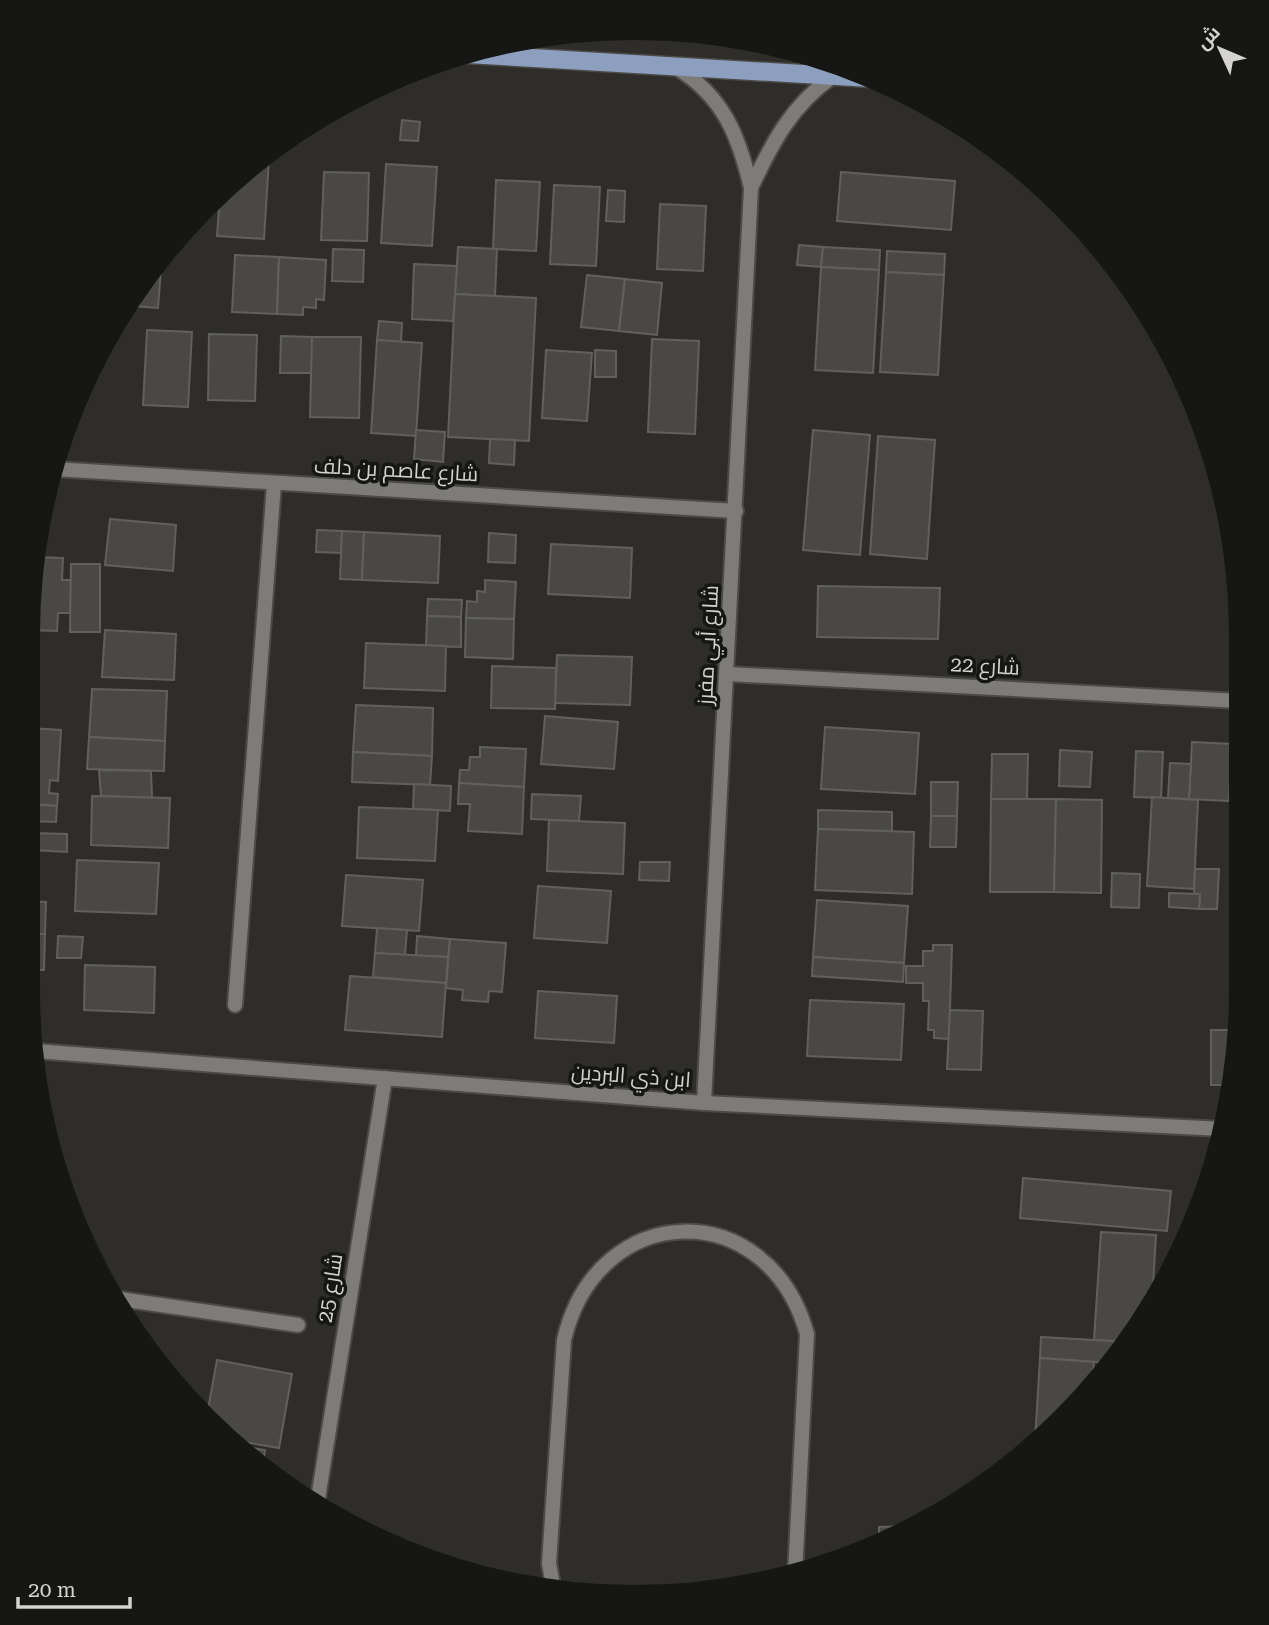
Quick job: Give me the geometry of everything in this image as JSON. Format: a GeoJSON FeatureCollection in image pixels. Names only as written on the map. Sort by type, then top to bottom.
{"type":"FeatureCollection","features":[{"type":"Feature","properties":{"kind":"main road"},"geometry":{"type":"LineString","coordinates":[[500,56],[838,76]]}},
{"type":"Feature","properties":{"kind":"street","name":"شارع أبي مفرز"},"geometry":{"type":"LineString","coordinates":[[675,66],[704,87],[727,115],[741,148],[751,188],[704,1103]]}},
{"type":"Feature","properties":{"kind":"street","name":"شارع أبي مفرز"},"geometry":{"type":"LineString","coordinates":[[751,188],[788,118],[808,95],[833,76]]}},
{"type":"Feature","properties":{"kind":"street","name":"شارع عاصم بن دلف"},"geometry":{"type":"LineString","coordinates":[[64,470],[736,511]]}},
{"type":"Feature","properties":{"kind":"street"},"geometry":{"type":"LineString","coordinates":[[235,1005],[274,484]]}},
{"type":"Feature","properties":{"kind":"street","name":"شارع 22"},"geometry":{"type":"LineString","coordinates":[[727,674],[1229,700]]}},
{"type":"Feature","properties":{"kind":"street","name":"ابن ذي البردين"},"geometry":{"type":"LineString","coordinates":[[44,1052],[704,1103],[1212,1128]]}},
{"type":"Feature","properties":{"kind":"street","name":"شارع 25"},"geometry":{"type":"LineString","coordinates":[[319,1494],[385,1079]]}},
{"type":"Feature","properties":{"kind":"street"},"geometry":{"type":"LineString","coordinates":[[552,1579],[549,1563],[564,1340],[569,1316],[580,1292],[596,1271],[615,1255],[638,1242],[662,1234],[688,1232],[735,1242],[756,1254],[775,1270],[790,1289],[800,1311],[807,1334],[795,1563]]}},
{"type":"Feature","properties":{"kind":"street"},"geometry":{"type":"LineString","coordinates":[[127,1300],[298,1325]]}},
{"type":"Feature","properties":{"kind":"building"},"geometry":{"type":"Polygon","coordinates":[[[402,120],[420,122],[418,141],[400,140],[402,120]]]}},
{"type":"Feature","properties":{"kind":"building"},"geometry":{"type":"Polygon","coordinates":[[[386,164],[437,167],[432,246],[381,243],[386,164]]]}},
{"type":"Feature","properties":{"kind":"building"},"geometry":{"type":"Polygon","coordinates":[[[269,167],[264,239],[217,236],[219,210],[269,167]]]}},
{"type":"Feature","properties":{"kind":"building"},"geometry":{"type":"Polygon","coordinates":[[[324,172],[369,173],[367,241],[321,240],[324,172]]]}},
{"type":"Feature","properties":{"kind":"building"},"geometry":{"type":"Polygon","coordinates":[[[841,172],[955,181],[951,230],[837,221],[841,172]]]}},
{"type":"Feature","properties":{"kind":"building"},"geometry":{"type":"Polygon","coordinates":[[[496,180],[540,182],[536,251],[493,249],[496,180]]]}},
{"type":"Feature","properties":{"kind":"building"},"geometry":{"type":"Polygon","coordinates":[[[554,185],[600,187],[596,266],[550,264],[554,185]]]}},
{"type":"Feature","properties":{"kind":"building"},"geometry":{"type":"Polygon","coordinates":[[[608,190],[625,191],[624,222],[606,221],[608,190]]]}},
{"type":"Feature","properties":{"kind":"building"},"geometry":{"type":"Polygon","coordinates":[[[660,204],[706,206],[703,271],[657,269],[660,204]]]}},
{"type":"Feature","properties":{"kind":"building"},"geometry":{"type":"Polygon","coordinates":[[[799,245],[823,247],[821,267],[797,265],[799,245]]]}},
{"type":"Feature","properties":{"kind":"building"},"geometry":{"type":"Polygon","coordinates":[[[458,247],[497,249],[495,296],[455,294],[458,247]]]}},
{"type":"Feature","properties":{"kind":"building"},"geometry":{"type":"Polygon","coordinates":[[[823,247],[880,250],[879,270],[821,267],[823,247]]]}},
{"type":"Feature","properties":{"kind":"building"},"geometry":{"type":"Polygon","coordinates":[[[333,249],[364,250],[363,282],[332,281],[333,249]]]}},
{"type":"Feature","properties":{"kind":"building"},"geometry":{"type":"Polygon","coordinates":[[[887,251],[945,254],[944,275],[886,272],[887,251]]]}},
{"type":"Feature","properties":{"kind":"building"},"geometry":{"type":"Polygon","coordinates":[[[235,255],[279,257],[277,314],[232,312],[235,255]]]}},
{"type":"Feature","properties":{"kind":"building"},"geometry":{"type":"Polygon","coordinates":[[[279,257],[326,260],[324,300],[316,299],[316,308],[303,307],[303,315],[277,314],[279,257]]]}},
{"type":"Feature","properties":{"kind":"building"},"geometry":{"type":"Polygon","coordinates":[[[414,264],[457,266],[453,321],[412,319],[414,264]]]}},
{"type":"Feature","properties":{"kind":"building"},"geometry":{"type":"Polygon","coordinates":[[[821,267],[879,270],[873,373],[815,370],[821,267]]]}},
{"type":"Feature","properties":{"kind":"building"},"geometry":{"type":"Polygon","coordinates":[[[886,272],[944,275],[938,375],[880,372],[886,272]]]}},
{"type":"Feature","properties":{"kind":"building"},"geometry":{"type":"Polygon","coordinates":[[[587,275],[625,279],[619,331],[581,327],[587,275]]]}},
{"type":"Feature","properties":{"kind":"building"},"geometry":{"type":"Polygon","coordinates":[[[160,276],[158,308],[138,306],[160,276]]]}},
{"type":"Feature","properties":{"kind":"building"},"geometry":{"type":"Polygon","coordinates":[[[625,279],[662,283],[657,335],[619,331],[625,279]]]}},
{"type":"Feature","properties":{"kind":"building"},"geometry":{"type":"Polygon","coordinates":[[[455,294],[536,298],[529,441],[448,437],[455,294]]]}},
{"type":"Feature","properties":{"kind":"building"},"geometry":{"type":"Polygon","coordinates":[[[379,321],[402,323],[401,342],[377,340],[379,321]]]}},
{"type":"Feature","properties":{"kind":"building"},"geometry":{"type":"Polygon","coordinates":[[[147,330],[192,332],[188,407],[143,405],[147,330]]]}},
{"type":"Feature","properties":{"kind":"building"},"geometry":{"type":"Polygon","coordinates":[[[209,334],[257,335],[255,401],[208,400],[209,334]]]}},
{"type":"Feature","properties":{"kind":"building"},"geometry":{"type":"Polygon","coordinates":[[[281,336],[312,337],[312,373],[280,373],[281,336]]]}},
{"type":"Feature","properties":{"kind":"building"},"geometry":{"type":"Polygon","coordinates":[[[312,337],[361,337],[359,418],[310,417],[312,337]]]}},
{"type":"Feature","properties":{"kind":"building"},"geometry":{"type":"Polygon","coordinates":[[[652,339],[699,341],[695,434],[648,432],[652,339]]]}},
{"type":"Feature","properties":{"kind":"building"},"geometry":{"type":"Polygon","coordinates":[[[377,340],[422,343],[416,436],[371,433],[377,340]]]}},
{"type":"Feature","properties":{"kind":"building"},"geometry":{"type":"Polygon","coordinates":[[[546,350],[592,353],[587,421],[542,418],[546,350]]]}},
{"type":"Feature","properties":{"kind":"building"},"geometry":{"type":"Polygon","coordinates":[[[595,350],[616,351],[616,377],[595,377],[595,350]]]}},
{"type":"Feature","properties":{"kind":"building"},"geometry":{"type":"Polygon","coordinates":[[[416,430],[445,432],[443,462],[414,459],[416,430]]]}},
{"type":"Feature","properties":{"kind":"building"},"geometry":{"type":"Polygon","coordinates":[[[813,430],[870,435],[860,555],[803,550],[813,430]]]}},
{"type":"Feature","properties":{"kind":"building"},"geometry":{"type":"Polygon","coordinates":[[[878,436],[935,440],[927,559],[870,554],[878,436]]]}},
{"type":"Feature","properties":{"kind":"building"},"geometry":{"type":"Polygon","coordinates":[[[490,439],[515,440],[514,465],[489,463],[490,439]]]}},
{"type":"Feature","properties":{"kind":"building"},"geometry":{"type":"Polygon","coordinates":[[[110,519],[176,525],[173,571],[105,565],[110,519]]]}},
{"type":"Feature","properties":{"kind":"building"},"geometry":{"type":"Polygon","coordinates":[[[317,530],[342,531],[341,553],[316,552],[317,530]]]}},
{"type":"Feature","properties":{"kind":"building"},"geometry":{"type":"Polygon","coordinates":[[[342,531],[364,532],[362,580],[340,579],[342,531]]]}},
{"type":"Feature","properties":{"kind":"building"},"geometry":{"type":"Polygon","coordinates":[[[364,532],[440,536],[438,583],[362,580],[364,532]]]}},
{"type":"Feature","properties":{"kind":"building"},"geometry":{"type":"Polygon","coordinates":[[[489,533],[516,535],[515,563],[488,562],[489,533]]]}},
{"type":"Feature","properties":{"kind":"building"},"geometry":{"type":"Polygon","coordinates":[[[551,544],[632,548],[630,598],[548,594],[551,544]]]}},
{"type":"Feature","properties":{"kind":"building"},"geometry":{"type":"Polygon","coordinates":[[[45,557],[63,558],[62,580],[71,580],[70,613],[58,613],[57,631],[40,630],[45,557]]]}},
{"type":"Feature","properties":{"kind":"building"},"geometry":{"type":"Polygon","coordinates":[[[71,564],[100,564],[100,632],[70,632],[71,564]]]}},
{"type":"Feature","properties":{"kind":"building"},"geometry":{"type":"Polygon","coordinates":[[[485,580],[516,582],[514,619],[466,618],[467,601],[477,602],[477,591],[485,592],[485,580]]]}},
{"type":"Feature","properties":{"kind":"building"},"geometry":{"type":"Polygon","coordinates":[[[818,586],[940,588],[938,639],[817,637],[818,586]]]}},
{"type":"Feature","properties":{"kind":"building"},"geometry":{"type":"Polygon","coordinates":[[[428,599],[462,600],[461,617],[427,616],[428,599]]]}},
{"type":"Feature","properties":{"kind":"building"},"geometry":{"type":"Polygon","coordinates":[[[427,616],[461,617],[461,647],[426,646],[427,616]]]}},
{"type":"Feature","properties":{"kind":"building"},"geometry":{"type":"Polygon","coordinates":[[[466,618],[514,619],[513,659],[465,657],[466,618]]]}},
{"type":"Feature","properties":{"kind":"building"},"geometry":{"type":"Polygon","coordinates":[[[105,630],[176,634],[174,680],[102,677],[105,630]]]}},
{"type":"Feature","properties":{"kind":"building"},"geometry":{"type":"Polygon","coordinates":[[[366,643],[446,646],[445,691],[364,688],[366,643]]]}},
{"type":"Feature","properties":{"kind":"building"},"geometry":{"type":"Polygon","coordinates":[[[557,655],[632,657],[630,705],[555,703],[557,655]]]}},
{"type":"Feature","properties":{"kind":"building"},"geometry":{"type":"Polygon","coordinates":[[[492,666],[556,668],[555,709],[491,708],[492,666]]]}},
{"type":"Feature","properties":{"kind":"building"},"geometry":{"type":"Polygon","coordinates":[[[92,689],[167,691],[165,741],[89,737],[92,689]]]}},
{"type":"Feature","properties":{"kind":"building"},"geometry":{"type":"Polygon","coordinates":[[[356,705],[433,708],[432,756],[353,752],[356,705]]]}},
{"type":"Feature","properties":{"kind":"building"},"geometry":{"type":"Polygon","coordinates":[[[545,716],[618,722],[614,769],[541,764],[545,716]]]}},
{"type":"Feature","properties":{"kind":"building"},"geometry":{"type":"Polygon","coordinates":[[[825,727],[919,733],[915,794],[821,789],[825,727]]]}},
{"type":"Feature","properties":{"kind":"building"},"geometry":{"type":"Polygon","coordinates":[[[40,729],[61,730],[58,781],[50,780],[49,793],[58,794],[57,806],[40,805],[40,729]]]}},
{"type":"Feature","properties":{"kind":"building"},"geometry":{"type":"Polygon","coordinates":[[[89,737],[165,741],[164,771],[87,769],[89,737]]]}},
{"type":"Feature","properties":{"kind":"building"},"geometry":{"type":"Polygon","coordinates":[[[1192,742],[1229,744],[1229,801],[1189,799],[1192,742]]]}},
{"type":"Feature","properties":{"kind":"building"},"geometry":{"type":"Polygon","coordinates":[[[480,747],[526,749],[524,787],[459,783],[460,770],[469,770],[470,757],[480,757],[480,747]]]}},
{"type":"Feature","properties":{"kind":"building"},"geometry":{"type":"Polygon","coordinates":[[[1060,750],[1092,752],[1090,787],[1059,786],[1060,750]]]}},
{"type":"Feature","properties":{"kind":"building"},"geometry":{"type":"Polygon","coordinates":[[[1136,751],[1163,752],[1161,798],[1134,797],[1136,751]]]}},
{"type":"Feature","properties":{"kind":"building"},"geometry":{"type":"Polygon","coordinates":[[[353,752],[432,756],[430,785],[352,782],[353,752]]]}},
{"type":"Feature","properties":{"kind":"building"},"geometry":{"type":"Polygon","coordinates":[[[992,754],[1028,754],[1027,799],[991,799],[992,754]]]}},
{"type":"Feature","properties":{"kind":"building"},"geometry":{"type":"Polygon","coordinates":[[[1170,763],[1191,764],[1189,799],[1168,798],[1170,763]]]}},
{"type":"Feature","properties":{"kind":"building"},"geometry":{"type":"Polygon","coordinates":[[[99,770],[151,771],[152,798],[101,796],[99,770]]]}},
{"type":"Feature","properties":{"kind":"building"},"geometry":{"type":"Polygon","coordinates":[[[931,782],[958,782],[957,816],[931,816],[931,782]]]}},
{"type":"Feature","properties":{"kind":"building"},"geometry":{"type":"Polygon","coordinates":[[[459,783],[524,787],[522,834],[468,831],[470,804],[458,804],[459,783]]]}},
{"type":"Feature","properties":{"kind":"building"},"geometry":{"type":"Polygon","coordinates":[[[414,784],[451,786],[450,811],[413,809],[414,784]]]}},
{"type":"Feature","properties":{"kind":"building"},"geometry":{"type":"Polygon","coordinates":[[[532,794],[581,796],[579,821],[531,819],[532,794]]]}},
{"type":"Feature","properties":{"kind":"building"},"geometry":{"type":"Polygon","coordinates":[[[92,796],[170,798],[168,848],[91,845],[92,796]]]}},
{"type":"Feature","properties":{"kind":"building"},"geometry":{"type":"Polygon","coordinates":[[[1152,797],[1198,800],[1194,889],[1147,886],[1152,797]]]}},
{"type":"Feature","properties":{"kind":"building"},"geometry":{"type":"Polygon","coordinates":[[[991,799],[1056,799],[1054,892],[990,892],[991,799]]]}},
{"type":"Feature","properties":{"kind":"building"},"geometry":{"type":"Polygon","coordinates":[[[1056,799],[1102,800],[1101,893],[1054,892],[1056,799]]]}},
{"type":"Feature","properties":{"kind":"building"},"geometry":{"type":"Polygon","coordinates":[[[40,805],[57,806],[56,822],[40,821],[40,805]]]}},
{"type":"Feature","properties":{"kind":"building"},"geometry":{"type":"Polygon","coordinates":[[[359,807],[438,810],[435,861],[357,858],[359,807]]]}},
{"type":"Feature","properties":{"kind":"building"},"geometry":{"type":"Polygon","coordinates":[[[818,810],[892,812],[892,831],[818,829],[818,810]]]}},
{"type":"Feature","properties":{"kind":"building"},"geometry":{"type":"Polygon","coordinates":[[[931,816],[957,816],[956,847],[930,847],[931,816]]]}},
{"type":"Feature","properties":{"kind":"building"},"geometry":{"type":"Polygon","coordinates":[[[549,820],[625,823],[623,874],[547,871],[549,820]]]}},
{"type":"Feature","properties":{"kind":"building"},"geometry":{"type":"Polygon","coordinates":[[[818,829],[914,832],[912,894],[815,890],[818,829]]]}},
{"type":"Feature","properties":{"kind":"building"},"geometry":{"type":"Polygon","coordinates":[[[40,833],[67,834],[67,852],[40,850],[40,833]]]}},
{"type":"Feature","properties":{"kind":"building"},"geometry":{"type":"Polygon","coordinates":[[[77,860],[159,863],[156,914],[75,911],[77,860]]]}},
{"type":"Feature","properties":{"kind":"building"},"geometry":{"type":"Polygon","coordinates":[[[640,862],[670,862],[669,881],[639,880],[640,862]]]}},
{"type":"Feature","properties":{"kind":"building"},"geometry":{"type":"Polygon","coordinates":[[[1195,869],[1219,869],[1217,909],[1199,909],[1200,894],[1194,894],[1195,869]]]}},
{"type":"Feature","properties":{"kind":"building"},"geometry":{"type":"Polygon","coordinates":[[[1112,873],[1140,874],[1139,908],[1111,907],[1112,873]]]}},
{"type":"Feature","properties":{"kind":"building"},"geometry":{"type":"Polygon","coordinates":[[[346,875],[423,880],[419,931],[342,926],[346,875]]]}},
{"type":"Feature","properties":{"kind":"building"},"geometry":{"type":"Polygon","coordinates":[[[538,886],[611,891],[607,943],[534,938],[538,886]]]}},
{"type":"Feature","properties":{"kind":"building"},"geometry":{"type":"Polygon","coordinates":[[[1169,893],[1200,894],[1199,909],[1169,907],[1169,893]]]}},
{"type":"Feature","properties":{"kind":"building"},"geometry":{"type":"Polygon","coordinates":[[[817,900],[908,906],[904,963],[813,957],[817,900]]]}},
{"type":"Feature","properties":{"kind":"building"},"geometry":{"type":"Polygon","coordinates":[[[40,902],[46,902],[45,934],[40,934],[40,902]]]}},
{"type":"Feature","properties":{"kind":"building"},"geometry":{"type":"Polygon","coordinates":[[[377,928],[407,930],[405,955],[375,953],[377,928]]]}},
{"type":"Feature","properties":{"kind":"building"},"geometry":{"type":"Polygon","coordinates":[[[40,934],[45,934],[44,970],[40,970],[40,934]]]}},
{"type":"Feature","properties":{"kind":"building"},"geometry":{"type":"Polygon","coordinates":[[[58,936],[83,937],[81,958],[57,958],[58,936]]]}},
{"type":"Feature","properties":{"kind":"building"},"geometry":{"type":"Polygon","coordinates":[[[417,936],[450,939],[448,957],[416,956],[417,936]]]}},
{"type":"Feature","properties":{"kind":"building"},"geometry":{"type":"Polygon","coordinates":[[[450,939],[506,943],[502,992],[489,991],[488,1002],[462,1000],[463,990],[446,988],[450,939]]]}},
{"type":"Feature","properties":{"kind":"building"},"geometry":{"type":"Polygon","coordinates":[[[933,945],[952,945],[949,1039],[934,1038],[934,1030],[928,1030],[929,1001],[923,1001],[923,983],[906,983],[906,966],[923,966],[923,951],[933,951],[933,945]]]}},
{"type":"Feature","properties":{"kind":"building"},"geometry":{"type":"Polygon","coordinates":[[[375,953],[448,957],[446,983],[373,977],[375,953]]]}},
{"type":"Feature","properties":{"kind":"building"},"geometry":{"type":"Polygon","coordinates":[[[813,957],[904,963],[903,982],[812,976],[813,957]]]}},
{"type":"Feature","properties":{"kind":"building"},"geometry":{"type":"Polygon","coordinates":[[[85,965],[155,967],[154,1013],[84,1010],[85,965]]]}},
{"type":"Feature","properties":{"kind":"building"},"geometry":{"type":"Polygon","coordinates":[[[350,976],[446,983],[442,1037],[345,1030],[350,976]]]}},
{"type":"Feature","properties":{"kind":"building"},"geometry":{"type":"Polygon","coordinates":[[[538,991],[617,996],[614,1043],[535,1038],[538,991]]]}},
{"type":"Feature","properties":{"kind":"building"},"geometry":{"type":"Polygon","coordinates":[[[810,1000],[904,1004],[901,1060],[807,1056],[810,1000]]]}},
{"type":"Feature","properties":{"kind":"building"},"geometry":{"type":"Polygon","coordinates":[[[950,1010],[983,1011],[981,1070],[947,1069],[950,1010]]]}},
{"type":"Feature","properties":{"kind":"building"},"geometry":{"type":"Polygon","coordinates":[[[1211,1030],[1227,1030],[1221,1085],[1211,1085],[1211,1030]]]}},
{"type":"Feature","properties":{"kind":"building"},"geometry":{"type":"Polygon","coordinates":[[[1023,1178],[1171,1191],[1167,1231],[1020,1218],[1023,1178]]]}},
{"type":"Feature","properties":{"kind":"building"},"geometry":{"type":"Polygon","coordinates":[[[1101,1232],[1156,1235],[1153,1279],[1149,1288],[1114,1341],[1094,1340],[1101,1232]]]}},
{"type":"Feature","properties":{"kind":"building"},"geometry":{"type":"Polygon","coordinates":[[[1041,1337],[1114,1341],[1098,1362],[1040,1358],[1041,1337]]]}},
{"type":"Feature","properties":{"kind":"building"},"geometry":{"type":"Polygon","coordinates":[[[1040,1358],[1094,1362],[1094,1367],[1081,1382],[1036,1428],[1040,1358]]]}},
{"type":"Feature","properties":{"kind":"building"},"geometry":{"type":"Polygon","coordinates":[[[217,1360],[292,1374],[279,1448],[250,1443],[209,1405],[217,1360]]]}}]}
